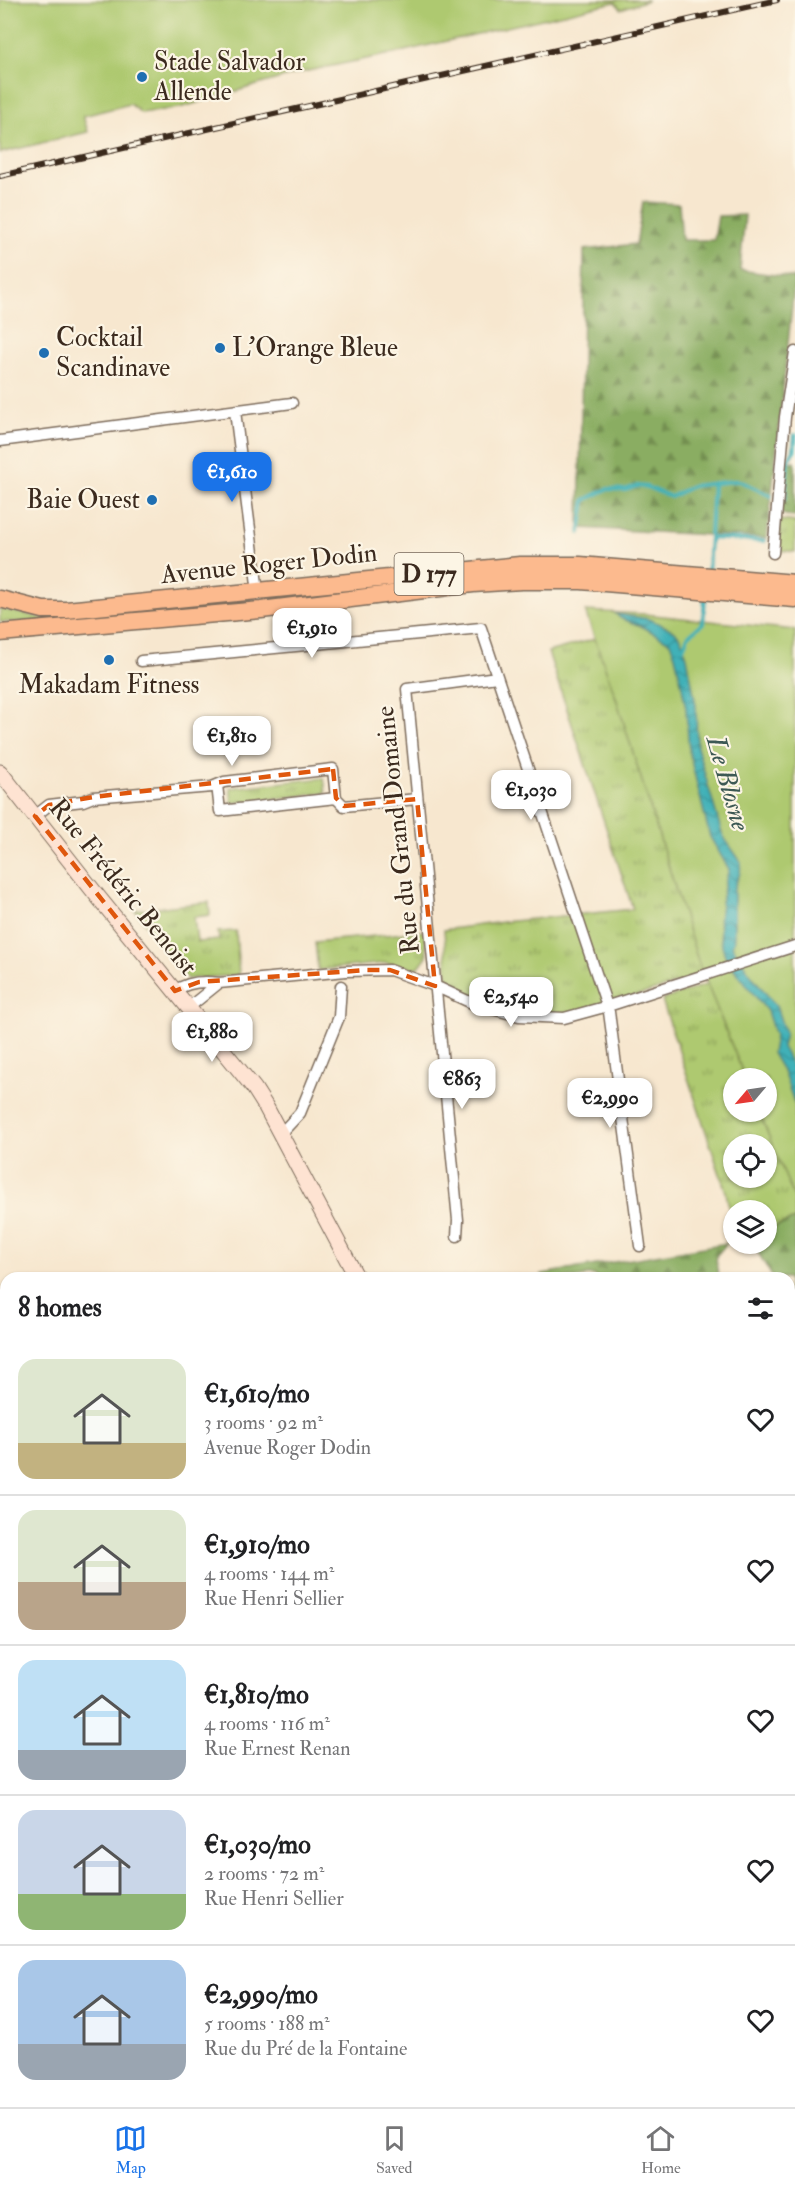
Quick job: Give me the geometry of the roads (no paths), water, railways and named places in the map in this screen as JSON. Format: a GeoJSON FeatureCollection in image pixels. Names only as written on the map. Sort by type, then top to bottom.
{"type":"FeatureCollection","features":[{"type":"Feature","properties":{"kind":"main road","name":"Avenue Roger Dodin"},"geometry":{"type":"LineString","coordinates":[[0,599],[43,610],[66,610],[520,565],[580,565],[646,578]]}},
{"type":"Feature","properties":{"kind":"main road","name":"Avenue Roger Dodin"},"geometry":{"type":"LineString","coordinates":[[0,633],[261,610],[473,584],[646,578],[751,587],[795,584]]}},
{"type":"Feature","properties":{"kind":"main road","name":"Avenue Roger Dodin"},"geometry":{"type":"LineString","coordinates":[[751,587],[795,599]]}},
{"type":"Feature","properties":{"kind":"main road","name":"Rue Frédéric Benoist"},"geometry":{"type":"LineString","coordinates":[[0,772],[254,1088],[354,1272]]}},
{"type":"Feature","properties":{"kind":"street"},"geometry":{"type":"LineString","coordinates":[[773,553],[785,417],[795,352]]}},
{"type":"Feature","properties":{"kind":"street"},"geometry":{"type":"LineString","coordinates":[[0,441],[292,403]]}},
{"type":"Feature","properties":{"kind":"street"},"geometry":{"type":"LineString","coordinates":[[235,411],[258,592]]}},
{"type":"Feature","properties":{"kind":"street"},"geometry":{"type":"LineString","coordinates":[[141,661],[481,628],[608,1006],[640,1246]]}},
{"type":"Feature","properties":{"kind":"street","name":"Rue du Grand Domaine"},"geometry":{"type":"LineString","coordinates":[[457,1236],[458,1221],[407,689],[497,677]]}},
{"type":"Feature","properties":{"kind":"street"},"geometry":{"type":"LineString","coordinates":[[35,816],[49,805],[83,801],[93,797],[217,785],[224,782],[333,770],[336,798],[344,806],[417,799]]}},
{"type":"Feature","properties":{"kind":"street"},"geometry":{"type":"LineString","coordinates":[[217,785],[220,811],[336,798]]}},
{"type":"Feature","properties":{"kind":"street"},"geometry":{"type":"LineString","coordinates":[[175,991],[188,984],[209,981],[219,983],[390,970],[435,986],[474,1004],[519,1016],[564,1018],[795,946]]}},
{"type":"Feature","properties":{"kind":"street"},"geometry":{"type":"LineString","coordinates":[[188,1008],[219,983]]}},
{"type":"Feature","properties":{"kind":"street"},"geometry":{"type":"LineString","coordinates":[[279,1132],[300,1113],[339,1017],[341,986]]}},
{"type":"Feature","properties":{"kind":"water"},"geometry":{"type":"Polygon","coordinates":[[[616,614],[649,619],[675,631],[681,639],[687,657],[696,705],[697,747],[721,830],[741,862],[740,873],[734,888],[734,941],[732,946],[776,1006],[785,1033],[782,1047],[795,1071],[795,1105],[784,1074],[772,1053],[775,1036],[767,1011],[727,960],[723,949],[720,914],[729,869],[710,837],[689,752],[686,709],[670,642],[616,614]]]}},
{"type":"Feature","properties":{"kind":"waterway","name":"Le Blosne"},"geometry":{"type":"LineString","coordinates":[[785,498],[788,460],[794,450],[795,435]]}},
{"type":"Feature","properties":{"kind":"waterway","name":"Le Blosne"},"geometry":{"type":"LineString","coordinates":[[580,533],[585,500],[607,489],[625,490],[637,486],[647,487],[671,497],[692,486],[740,481],[771,496]]}},
{"type":"Feature","properties":{"kind":"waterway","name":"Le Blosne"},"geometry":{"type":"LineString","coordinates":[[708,572],[713,483]]}},
{"type":"Feature","properties":{"kind":"waterway","name":"Le Blosne"},"geometry":{"type":"LineString","coordinates":[[710,538],[764,541]]}},
{"type":"Feature","properties":{"kind":"waterway","name":"Le Blosne"},"geometry":{"type":"LineString","coordinates":[[683,648],[688,636],[703,623],[705,597]]}},
{"type":"Feature","properties":{"kind":"railway"},"geometry":{"type":"LineString","coordinates":[[0,176],[777,0]]}},
{"type":"Feature","properties":{"kind":"place","name":"Stade Salvador Allende"},"geometry":{"type":"Point","coordinates":[142,77]}},
{"type":"Feature","properties":{"kind":"place","name":"L'Orange Bleue"},"geometry":{"type":"Point","coordinates":[220,348]}},
{"type":"Feature","properties":{"kind":"place","name":"Cocktail Scandinave"},"geometry":{"type":"Point","coordinates":[44,353]}},
{"type":"Feature","properties":{"kind":"place","name":"Baie Ouest"},"geometry":{"type":"Point","coordinates":[152,500]}},
{"type":"Feature","properties":{"kind":"place","name":"Makadam Fitness"},"geometry":{"type":"Point","coordinates":[109,660]}}]}
